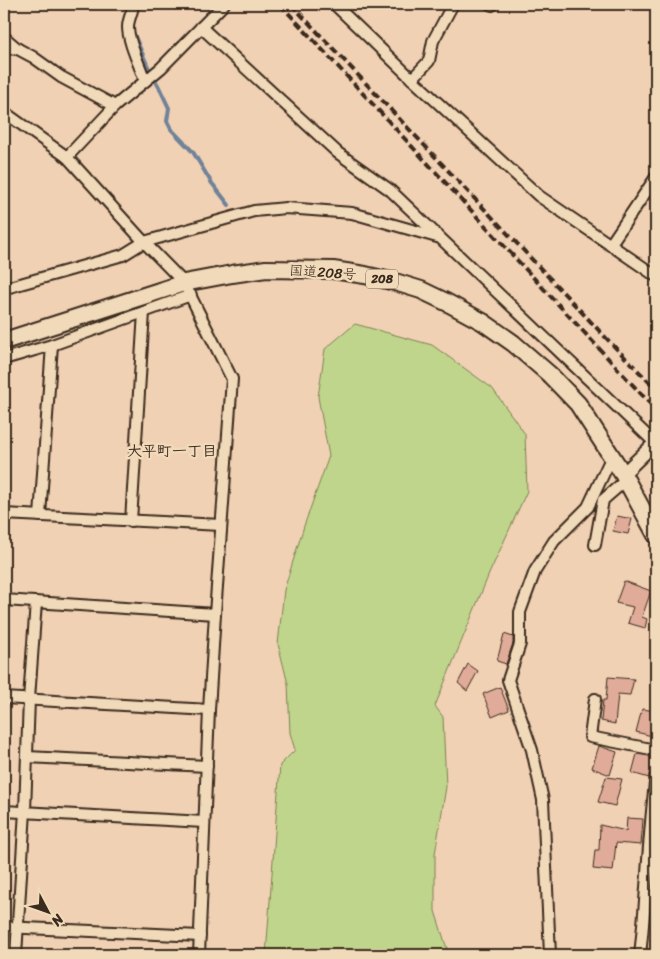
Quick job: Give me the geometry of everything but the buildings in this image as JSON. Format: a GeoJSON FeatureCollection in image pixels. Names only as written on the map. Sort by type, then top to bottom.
{"type":"FeatureCollection","features":[{"type":"Feature","properties":{"kind":"highway","name":"国道208号"},"geometry":{"type":"LineString","coordinates":[[4,340],[188,289],[232,274],[266,269],[333,270],[395,282],[421,290],[482,322],[513,343],[543,368],[578,404],[625,477],[656,536]]}},
{"type":"Feature","properties":{"kind":"street"},"geometry":{"type":"LineString","coordinates":[[134,4],[127,25],[129,37],[145,81]]}},
{"type":"Feature","properties":{"kind":"street"},"geometry":{"type":"LineString","coordinates":[[67,157],[115,106],[161,68],[224,4]]}},
{"type":"Feature","properties":{"kind":"street"},"geometry":{"type":"LineString","coordinates":[[334,4],[539,196],[656,276]]}},
{"type":"Feature","properties":{"kind":"street"},"geometry":{"type":"LineString","coordinates":[[412,79],[429,61],[433,41],[453,4]]}},
{"type":"Feature","properties":{"kind":"street"},"geometry":{"type":"LineString","coordinates":[[201,27],[338,153],[390,190],[656,443],[603,500],[595,545]]}},
{"type":"Feature","properties":{"kind":"street"},"geometry":{"type":"LineString","coordinates":[[4,37],[18,50]]}},
{"type":"Feature","properties":{"kind":"street"},"geometry":{"type":"LineString","coordinates":[[4,48],[18,50],[33,57],[61,77],[115,106]]}},
{"type":"Feature","properties":{"kind":"street"},"geometry":{"type":"LineString","coordinates":[[4,112],[67,157],[188,289],[232,379],[209,710],[199,955]]}},
{"type":"Feature","properties":{"kind":"street"},"geometry":{"type":"LineString","coordinates":[[610,245],[656,177]]}},
{"type":"Feature","properties":{"kind":"street"},"geometry":{"type":"LineString","coordinates":[[4,287],[123,255],[144,242],[254,211],[286,208],[352,213],[441,238]]}},
{"type":"Feature","properties":{"kind":"street"},"geometry":{"type":"LineString","coordinates":[[4,359],[52,345],[144,312],[188,289]]}},
{"type":"Feature","properties":{"kind":"street"},"geometry":{"type":"LineString","coordinates":[[131,521],[144,312]]}},
{"type":"Feature","properties":{"kind":"street"},"geometry":{"type":"LineString","coordinates":[[40,516],[52,345]]}},
{"type":"Feature","properties":{"kind":"street"},"geometry":{"type":"LineString","coordinates":[[550,955],[543,800],[532,750],[508,680],[520,644],[520,612],[535,571],[554,541],[588,507],[612,456]]}},
{"type":"Feature","properties":{"kind":"street"},"geometry":{"type":"LineString","coordinates":[[4,514],[221,525]]}},
{"type":"Feature","properties":{"kind":"street"},"geometry":{"type":"LineString","coordinates":[[4,600],[215,614]]}},
{"type":"Feature","properties":{"kind":"street"},"geometry":{"type":"LineString","coordinates":[[16,955],[25,812],[29,699],[36,602]]}},
{"type":"Feature","properties":{"kind":"street"},"geometry":{"type":"LineString","coordinates":[[4,698],[209,710]]}},
{"type":"Feature","properties":{"kind":"street"},"geometry":{"type":"LineString","coordinates":[[595,699],[590,737],[656,750]]}},
{"type":"Feature","properties":{"kind":"street"},"geometry":{"type":"LineString","coordinates":[[27,757],[207,766]]}},
{"type":"Feature","properties":{"kind":"street"},"geometry":{"type":"LineString","coordinates":[[640,955],[656,775]]}},
{"type":"Feature","properties":{"kind":"street"},"geometry":{"type":"LineString","coordinates":[[4,811],[204,822]]}},
{"type":"Feature","properties":{"kind":"street"},"geometry":{"type":"LineString","coordinates":[[4,927],[200,936]]}},
{"type":"Feature","properties":{"kind":"green space"},"geometry":{"type":"Polygon","coordinates":[[[355,324],[432,345],[492,388],[525,434],[527,491],[489,574],[435,706],[443,717],[446,787],[435,854],[435,911],[449,955],[266,955],[280,765],[295,750],[290,733],[288,684],[278,644],[284,590],[329,456],[318,397],[325,349],[355,324]]]}},
{"type":"Feature","properties":{"kind":"waterway"},"geometry":{"type":"LineString","coordinates":[[136,13],[138,4]]}},
{"type":"Feature","properties":{"kind":"waterway"},"geometry":{"type":"LineString","coordinates":[[133,32],[169,108],[167,121],[171,129],[193,152],[211,182],[229,205]]}},
{"type":"Feature","properties":{"kind":"railway"},"geometry":{"type":"LineString","coordinates":[[280,4],[656,410]]}},
{"type":"Feature","properties":{"kind":"railway"},"geometry":{"type":"LineString","coordinates":[[291,4],[656,389]]}},
{"type":"Feature","properties":{"kind":"district","name":"大平町一丁目"},"geometry":{"type":"Point","coordinates":[172,451]}}]}
